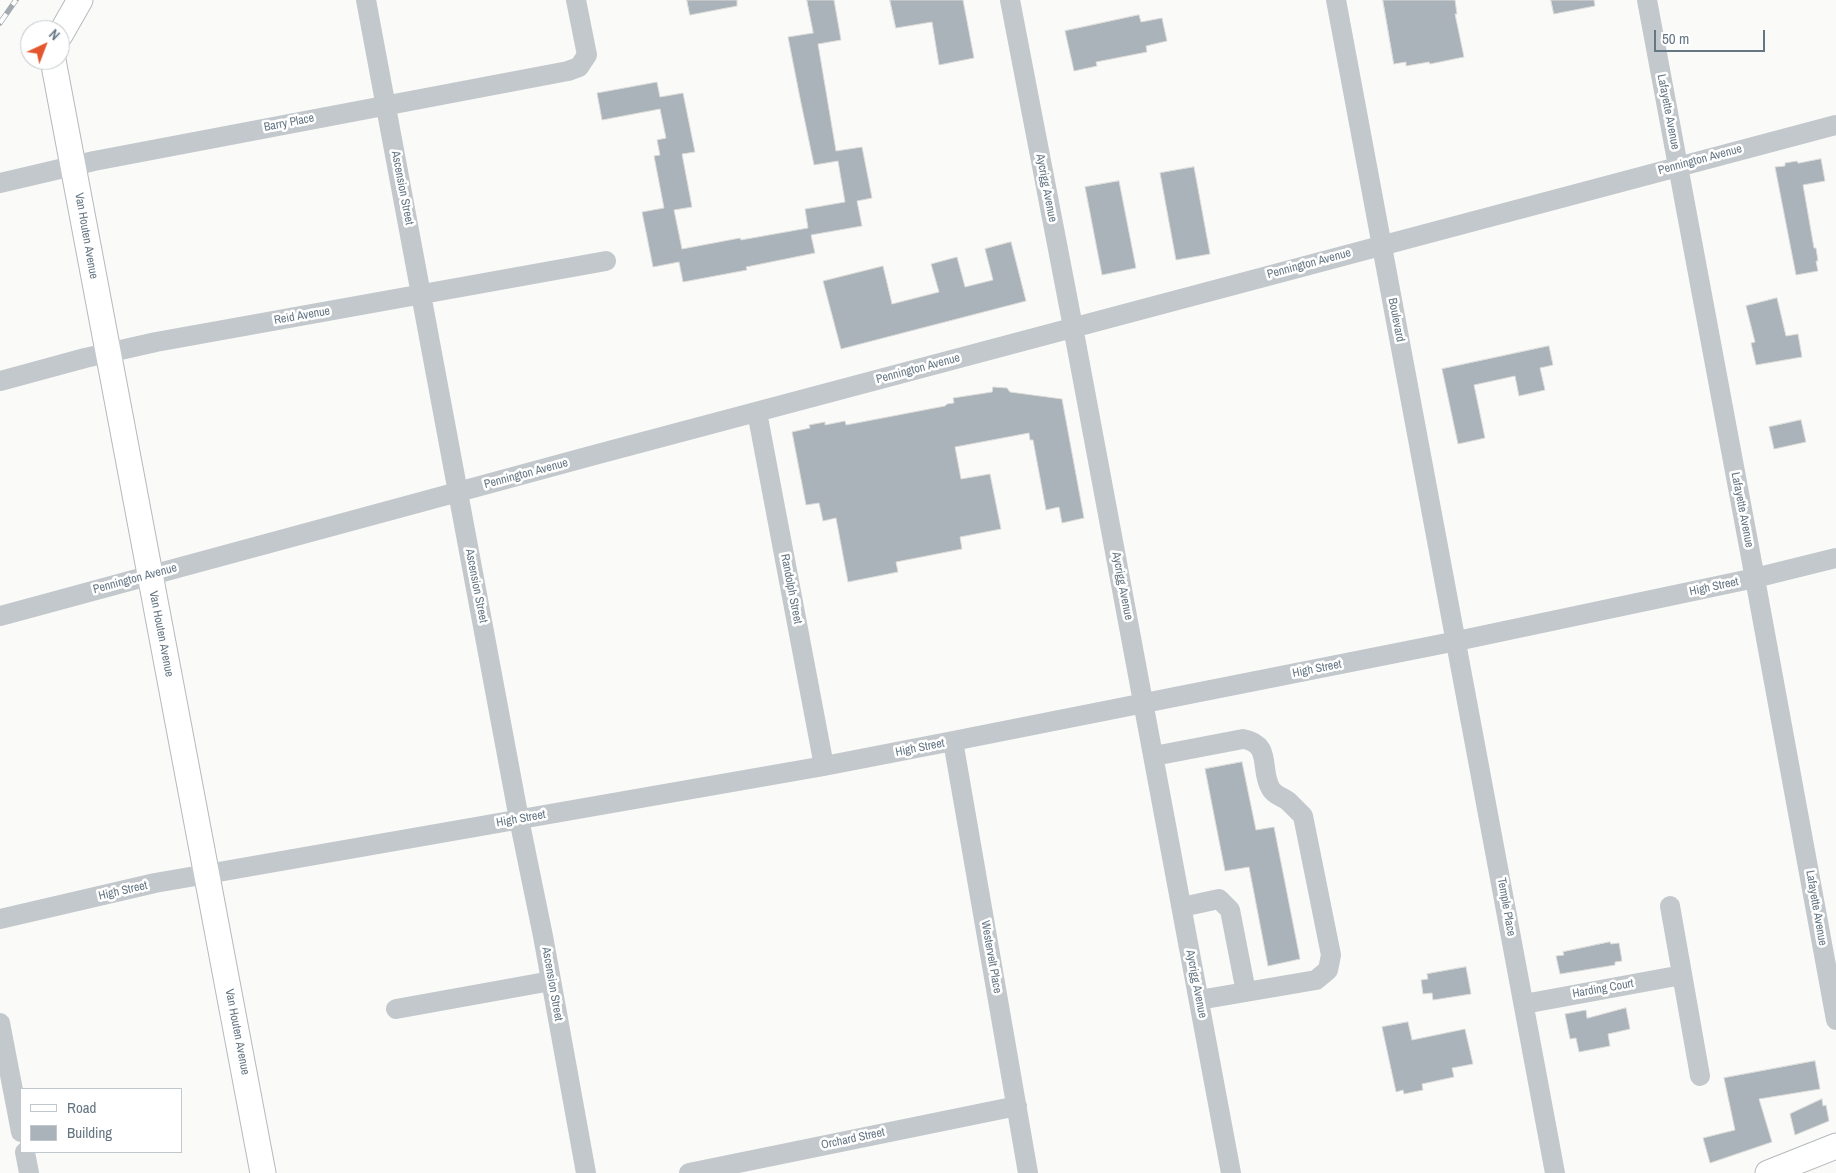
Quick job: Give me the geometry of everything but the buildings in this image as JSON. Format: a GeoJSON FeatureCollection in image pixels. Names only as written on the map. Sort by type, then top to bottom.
{"type":"FeatureCollection","features":[{"type":"Feature","properties":{"kind":"main road"},"geometry":{"type":"LineString","coordinates":[[69,20],[80,0]]}},
{"type":"Feature","properties":{"kind":"main road","name":"Van Houten Avenue"},"geometry":{"type":"LineString","coordinates":[[55,70],[263,1173]]}},
{"type":"Feature","properties":{"kind":"main road"},"geometry":{"type":"LineString","coordinates":[[1768,1173],[1836,1146]]}},
{"type":"Feature","properties":{"kind":"street","name":"Ascension Street"},"geometry":{"type":"LineString","coordinates":[[366,0],[586,1173]]}},
{"type":"Feature","properties":{"kind":"street","name":"Barry Place"},"geometry":{"type":"LineString","coordinates":[[0,183],[74,165],[568,71],[578,67],[587,55],[576,0]]}},
{"type":"Feature","properties":{"kind":"street","name":"Aycrigg Avenue"},"geometry":{"type":"LineString","coordinates":[[1010,0],[1074,327],[1231,1173]]}},
{"type":"Feature","properties":{"kind":"street","name":"Boulevard"},"geometry":{"type":"LineString","coordinates":[[1336,0],[1457,641]]}},
{"type":"Feature","properties":{"kind":"street","name":"Lafayette Avenue"},"geometry":{"type":"LineString","coordinates":[[1646,0],[1836,1020]]}},
{"type":"Feature","properties":{"kind":"street","name":"Pennington Avenue"},"geometry":{"type":"LineString","coordinates":[[0,616],[1382,244],[1836,125]]}},
{"type":"Feature","properties":{"kind":"street","name":"Reid Avenue"},"geometry":{"type":"LineString","coordinates":[[0,381],[156,342],[606,261]]}},
{"type":"Feature","properties":{"kind":"street","name":"Randolph Street"},"geometry":{"type":"LineString","coordinates":[[758,412],[824,766]]}},
{"type":"Feature","properties":{"kind":"street","name":"High Street"},"geometry":{"type":"LineString","coordinates":[[0,919],[156,883],[953,742],[1457,641],[1755,578],[1836,558]]}},
{"type":"Feature","properties":{"kind":"street","name":"Temple Place"},"geometry":{"type":"LineString","coordinates":[[1457,641],[1555,1173]]}},
{"type":"Feature","properties":{"kind":"street"},"geometry":{"type":"LineString","coordinates":[[1154,756],[1243,739],[1250,740],[1258,745],[1263,752],[1269,786],[1272,792],[1288,801],[1303,816],[1331,955],[1328,970],[1316,980],[1199,1000]]}},
{"type":"Feature","properties":{"kind":"street","name":"Westervelt Place"},"geometry":{"type":"LineString","coordinates":[[953,742],[1028,1173]]}},
{"type":"Feature","properties":{"kind":"street"},"geometry":{"type":"LineString","coordinates":[[1182,907],[1219,900],[1230,910],[1246,992]]}},
{"type":"Feature","properties":{"kind":"street"},"geometry":{"type":"LineString","coordinates":[[1670,906],[1700,1076]]}},
{"type":"Feature","properties":{"kind":"street","name":"Harding Court"},"geometry":{"type":"LineString","coordinates":[[1524,1004],[1682,975]]}},
{"type":"Feature","properties":{"kind":"street"},"geometry":{"type":"LineString","coordinates":[[396,1009],[551,981]]}},
{"type":"Feature","properties":{"kind":"street"},"geometry":{"type":"LineString","coordinates":[[0,1023],[20,1127]]}},
{"type":"Feature","properties":{"kind":"street","name":"Orchard Street"},"geometry":{"type":"LineString","coordinates":[[689,1173],[1017,1106]]}},
{"type":"Feature","properties":{"kind":"street"},"geometry":{"type":"LineString","coordinates":[[25,1153],[29,1173]]}},
{"type":"Feature","properties":{"kind":"railway"},"geometry":{"type":"LineString","coordinates":[[0,23],[16,0]]}}]}
